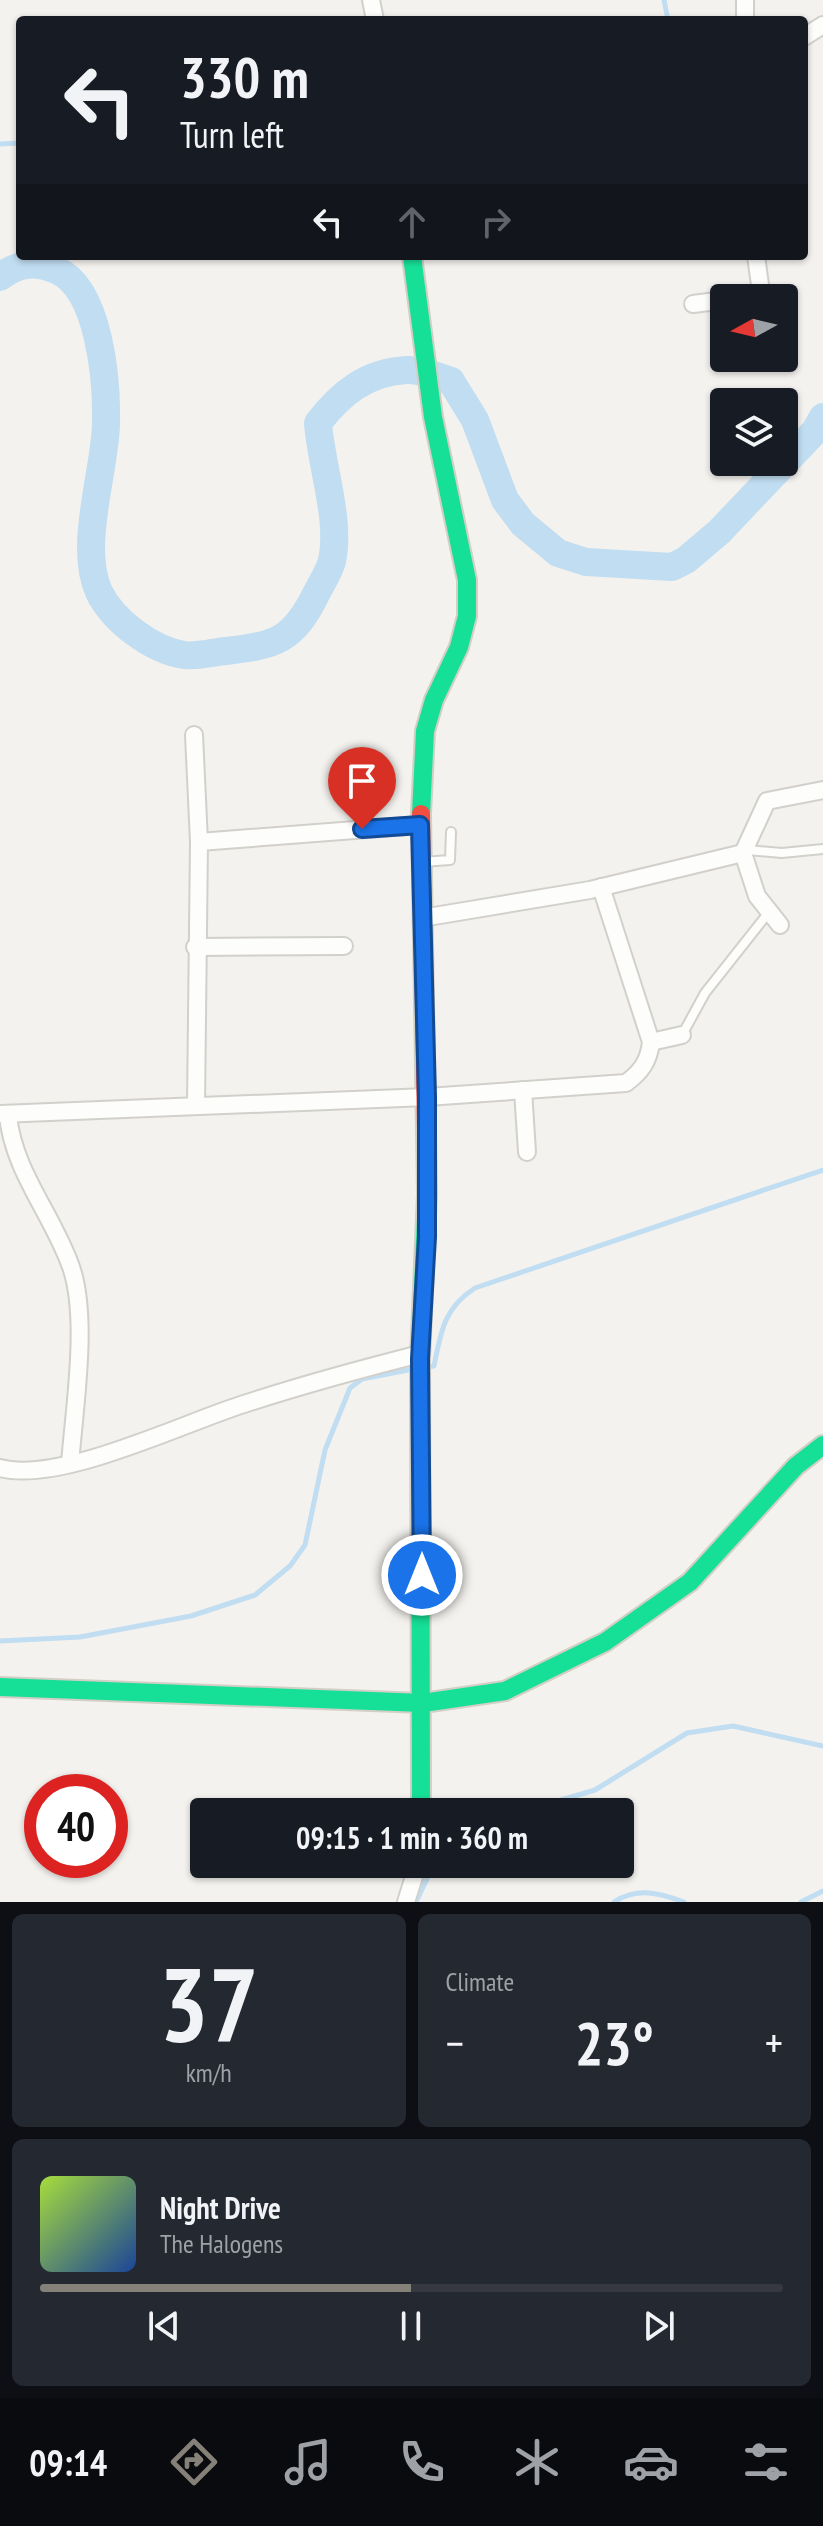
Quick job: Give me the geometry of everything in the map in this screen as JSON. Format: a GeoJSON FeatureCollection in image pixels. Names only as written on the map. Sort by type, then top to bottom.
{"type":"FeatureCollection","features":[{"type":"Feature","properties":{"kind":"street"},"geometry":{"type":"LineString","coordinates":[[412,260],[433,417],[467,580],[467,616],[459,647],[434,700],[425,731],[420,825],[427,1097],[427,1237],[420,1357],[421,1798]]}},
{"type":"Feature","properties":{"kind":"street"},"geometry":{"type":"LineString","coordinates":[[757,260],[760,284]]}},
{"type":"Feature","properties":{"kind":"street"},"geometry":{"type":"LineString","coordinates":[[693,304],[710,302]]}},
{"type":"Feature","properties":{"kind":"street"},"geometry":{"type":"LineString","coordinates":[[194,735],[199,842],[195,947],[196,1106]]}},
{"type":"Feature","properties":{"kind":"street"},"geometry":{"type":"LineString","coordinates":[[774,918],[757,896],[745,851],[760,808],[767,801],[823,790]]}},
{"type":"Feature","properties":{"kind":"street"},"geometry":{"type":"LineString","coordinates":[[199,842],[420,825]]}},
{"type":"Feature","properties":{"kind":"street"},"geometry":{"type":"LineString","coordinates":[[422,918],[601,887],[745,851]]}},
{"type":"Feature","properties":{"kind":"street"},"geometry":{"type":"LineString","coordinates":[[70,1464],[78,1301],[71,1268],[13,1152],[4,1114],[427,1097],[626,1083],[637,1074],[649,1056],[651,1042],[601,887]]}},
{"type":"Feature","properties":{"kind":"street"},"geometry":{"type":"LineString","coordinates":[[195,947],[344,946]]}},
{"type":"Feature","properties":{"kind":"street"},"geometry":{"type":"LineString","coordinates":[[651,1042],[682,1035]]}},
{"type":"Feature","properties":{"kind":"street"},"geometry":{"type":"LineString","coordinates":[[523,1090],[527,1152]]}},
{"type":"Feature","properties":{"kind":"street"},"geometry":{"type":"LineString","coordinates":[[0,1468],[33,1472],[70,1464],[256,1400],[420,1357]]}},
{"type":"Feature","properties":{"kind":"street"},"geometry":{"type":"LineString","coordinates":[[0,1687],[423,1703],[505,1691],[605,1642],[690,1582],[796,1466],[823,1445]]}},
{"type":"Feature","properties":{"kind":"street"},"geometry":{"type":"LineString","coordinates":[[406,1902],[414,1878]]}},
{"type":"Feature","properties":{"kind":"lane"},"geometry":{"type":"LineString","coordinates":[[422,862],[450,860],[451,832]]}},
{"type":"Feature","properties":{"kind":"lane"},"geometry":{"type":"LineString","coordinates":[[745,851],[782,853],[823,849]]}},
{"type":"Feature","properties":{"kind":"lane"},"geometry":{"type":"LineString","coordinates":[[682,1035],[705,993],[774,918]]}},
{"type":"Feature","properties":{"kind":"waterway"},"geometry":{"type":"LineString","coordinates":[[664,0],[667,16]]}},
{"type":"Feature","properties":{"kind":"waterway"},"geometry":{"type":"LineString","coordinates":[[0,144],[16,143]]}},
{"type":"Feature","properties":{"kind":"waterway"},"geometry":{"type":"LineString","coordinates":[[0,277],[20,266],[41,265],[71,280],[83,296],[98,338],[106,406],[105,443],[92,531],[93,574],[105,603],[124,623],[147,641],[184,655],[270,643],[291,631],[308,610],[329,569],[334,545],[332,510],[318,423],[336,402],[356,386],[379,375],[412,370],[451,381],[475,420],[505,500],[523,524],[558,553],[586,562],[672,567],[686,560],[719,532],[815,431],[823,417]]}},
{"type":"Feature","properties":{"kind":"waterway"},"geometry":{"type":"LineString","coordinates":[[427,1367],[434,1366],[450,1312],[475,1288],[823,1170]]}},
{"type":"Feature","properties":{"kind":"waterway"},"geometry":{"type":"LineString","coordinates":[[0,1641],[80,1637],[191,1616],[255,1595],[290,1566],[305,1545],[325,1450],[350,1388],[362,1379],[413,1369]]}},
{"type":"Feature","properties":{"kind":"waterway"},"geometry":{"type":"LineString","coordinates":[[568,1798],[595,1790],[687,1733],[733,1726],[823,1746]]}},
{"type":"Feature","properties":{"kind":"waterway"},"geometry":{"type":"LineString","coordinates":[[416,1902],[427,1878]]}},
{"type":"Feature","properties":{"kind":"waterway"},"geometry":{"type":"LineString","coordinates":[[801,1902],[823,1891]]}},
{"type":"Feature","properties":{"kind":"waterway"},"geometry":{"type":"LineString","coordinates":[[614,1902],[640,1893],[684,1902]]}},
{"type":"Feature","properties":{"kind":"traffic: fast"},"geometry":{"type":"LineString","coordinates":[[413,260],[433,417],[467,580],[467,616],[459,647],[434,700],[425,731],[421,814]]}},
{"type":"Feature","properties":{"kind":"traffic: fast"},"geometry":{"type":"LineString","coordinates":[[421,1798],[420,1359],[427,1194]]}},
{"type":"Feature","properties":{"kind":"traffic: fast"},"geometry":{"type":"LineString","coordinates":[[0,1687],[423,1703],[505,1691],[605,1642],[690,1582],[796,1466],[823,1445]]}},
{"type":"Feature","properties":{"kind":"traffic: jam"},"geometry":{"type":"LineString","coordinates":[[421,814],[427,1194]]}},
{"type":"Feature","properties":{"kind":"route"},"geometry":{"type":"LineString","coordinates":[[362,829],[420,825],[427,1097],[427,1237],[420,1359],[422,1575]]}}]}
